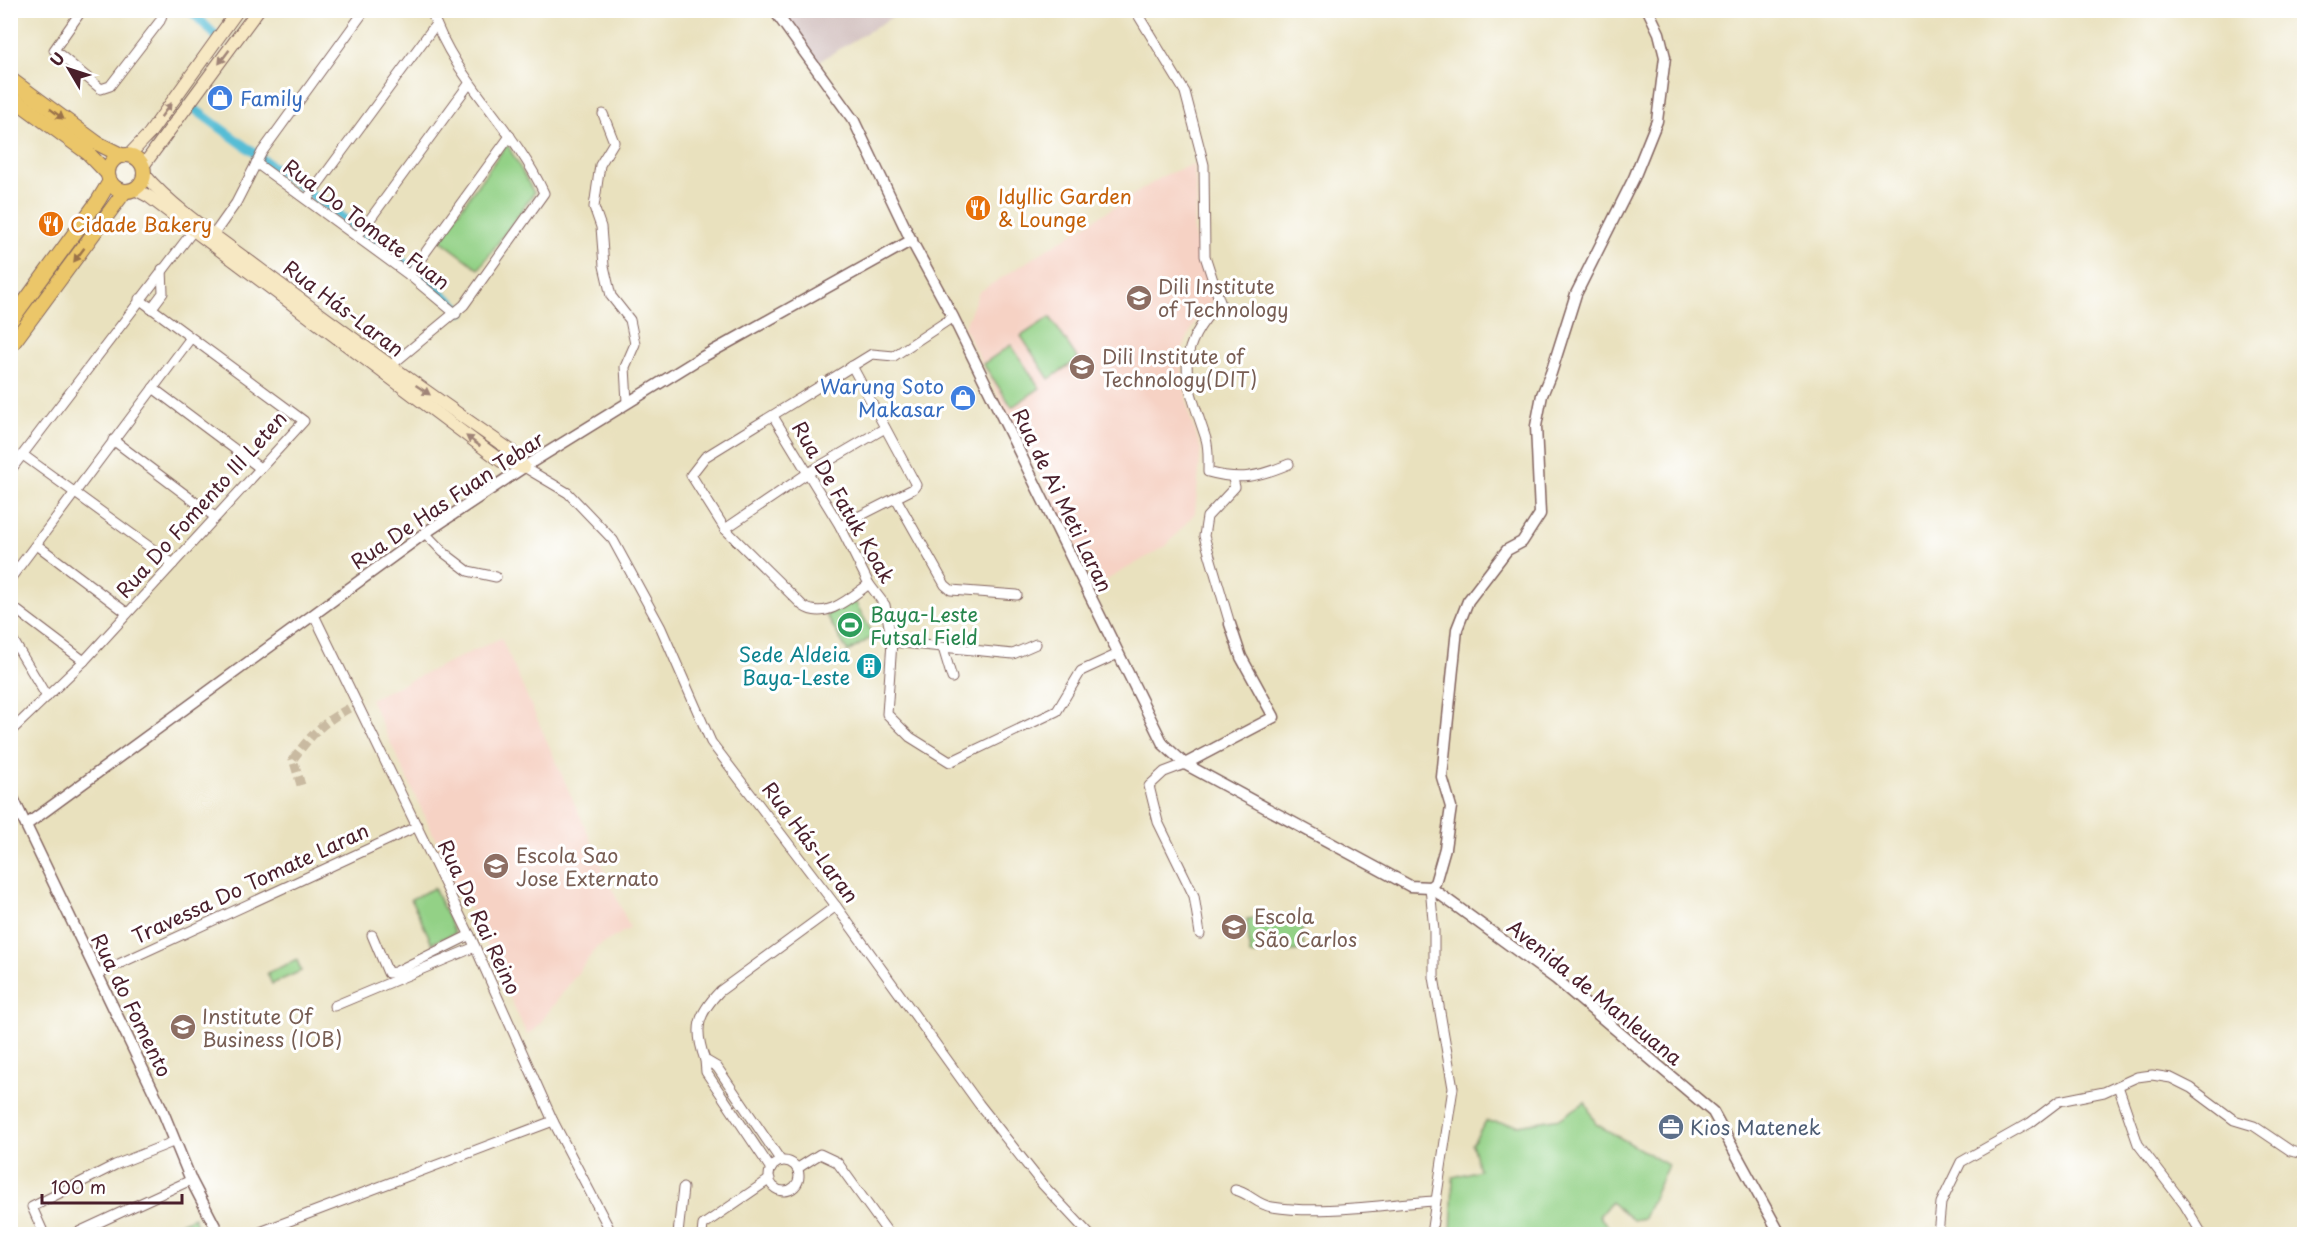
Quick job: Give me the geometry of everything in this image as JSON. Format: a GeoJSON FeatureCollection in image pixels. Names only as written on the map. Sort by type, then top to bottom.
{"type":"FeatureCollection","features":[{"type":"Feature","properties":{"kind":"main road"},"geometry":{"type":"LineString","coordinates":[[10,322],[98,201],[109,177],[112,162],[126,155],[149,134],[238,10]]}},
{"type":"Feature","properties":{"kind":"main road"},"geometry":{"type":"LineString","coordinates":[[10,347],[130,190],[258,10]]}},
{"type":"Feature","properties":{"kind":"main road"},"geometry":{"type":"LineString","coordinates":[[10,79],[97,143],[140,161],[144,170]]}},
{"type":"Feature","properties":{"kind":"main road"},"geometry":{"type":"LineString","coordinates":[[10,96],[88,153],[116,188],[130,190]]}},
{"type":"Feature","properties":{"kind":"main road","name":"Rua Hás-Laran"},"geometry":{"type":"LineString","coordinates":[[144,170],[155,188],[196,227],[214,234],[501,461],[524,467]]}},
{"type":"Feature","properties":{"kind":"main road","name":"Rua Hás-Laran"},"geometry":{"type":"LineString","coordinates":[[130,190],[148,196],[196,227],[385,370]]}},
{"type":"Feature","properties":{"kind":"street"},"geometry":{"type":"LineString","coordinates":[[82,10],[54,50],[56,54],[101,89],[110,86],[160,21],[162,15],[159,10]]}},
{"type":"Feature","properties":{"kind":"street"},"geometry":{"type":"LineString","coordinates":[[214,234],[236,203],[262,152],[365,10]]}},
{"type":"Feature","properties":{"kind":"street"},"geometry":{"type":"LineString","coordinates":[[385,370],[456,314],[544,193],[533,168],[445,48],[431,10]]}},
{"type":"Feature","properties":{"kind":"street","name":"Rua de Ai Meti Laran"},"geometry":{"type":"LineString","coordinates":[[774,10],[854,121],[1163,744],[1185,764],[1410,886],[1430,887]]}},
{"type":"Feature","properties":{"kind":"street"},"geometry":{"type":"LineString","coordinates":[[1135,10],[1185,92],[1204,165],[1205,255],[1220,302],[1201,322],[1186,355],[1191,400],[1206,441],[1208,472],[1233,479],[1271,472],[1289,464]]}},
{"type":"Feature","properties":{"kind":"street"},"geometry":{"type":"LineString","coordinates":[[1431,1234],[1434,1201],[1453,1088],[1434,977],[1434,932],[1430,887],[1435,883],[1446,848],[1451,807],[1442,777],[1457,629],[1468,601],[1507,550],[1522,542],[1540,514],[1536,426],[1542,395],[1576,294],[1634,178],[1657,121],[1665,57],[1659,33],[1648,10]]}},
{"type":"Feature","properties":{"kind":"street"},"geometry":{"type":"LineString","coordinates":[[307,199],[435,24]]}},
{"type":"Feature","properties":{"kind":"street"},"geometry":{"type":"LineString","coordinates":[[357,237],[470,84]]}},
{"type":"Feature","properties":{"kind":"street"},"geometry":{"type":"LineString","coordinates":[[603,114],[614,142],[600,165],[594,207],[601,226],[604,266],[611,296],[630,320],[635,344],[625,367],[627,402]]}},
{"type":"Feature","properties":{"kind":"street"},"geometry":{"type":"LineString","coordinates":[[410,275],[510,136]]}},
{"type":"Feature","properties":{"kind":"street","name":"Rua Do Tomate Fuan"},"geometry":{"type":"LineString","coordinates":[[256,162],[410,275],[456,314]]}},
{"type":"Feature","properties":{"kind":"street"},"geometry":{"type":"LineString","coordinates":[[10,471],[196,227]]}},
{"type":"Feature","properties":{"kind":"street","name":"Rua De Has Fuan Tebar"},"geometry":{"type":"LineString","coordinates":[[26,825],[425,533],[524,467],[627,402],[830,284],[912,240]]}},
{"type":"Feature","properties":{"kind":"street"},"geometry":{"type":"LineString","coordinates":[[151,309],[162,292],[162,270]]}},
{"type":"Feature","properties":{"kind":"street","name":"Rua Do Fomento III Leten"},"geometry":{"type":"LineString","coordinates":[[10,732],[84,661],[304,421],[190,339],[139,299]]}},
{"type":"Feature","properties":{"kind":"street"},"geometry":{"type":"LineString","coordinates":[[869,584],[824,613],[813,613],[803,606],[725,529],[702,496],[691,475],[705,457],[852,366],[872,354],[894,356],[953,317]]}},
{"type":"Feature","properties":{"kind":"street"},"geometry":{"type":"LineString","coordinates":[[10,579],[76,494],[113,440],[190,339]]}},
{"type":"Feature","properties":{"kind":"street"},"geometry":{"type":"LineString","coordinates":[[840,526],[913,489],[915,480],[852,366]]}},
{"type":"Feature","properties":{"kind":"street"},"geometry":{"type":"LineString","coordinates":[[153,388],[260,468]]}},
{"type":"Feature","properties":{"kind":"street","name":"Rua De Fatuk Koak"},"geometry":{"type":"LineString","coordinates":[[772,416],[840,526],[869,584],[885,605],[892,642],[887,714],[910,738],[950,762],[1057,711],[1081,671],[1118,654]]}},
{"type":"Feature","properties":{"kind":"street"},"geometry":{"type":"LineString","coordinates":[[725,529],[807,473],[885,428]]}},
{"type":"Feature","properties":{"kind":"street"},"geometry":{"type":"LineString","coordinates":[[113,440],[215,517]]}},
{"type":"Feature","properties":{"kind":"street"},"geometry":{"type":"LineString","coordinates":[[23,454],[173,564]]}},
{"type":"Feature","properties":{"kind":"street","name":"Rua Hás-Laran"},"geometry":{"type":"LineString","coordinates":[[524,467],[568,493],[613,540],[661,628],[711,742],[836,906],[979,1104],[1043,1185],[1089,1234]]}},
{"type":"Feature","properties":{"kind":"street"},"geometry":{"type":"LineString","coordinates":[[1200,934],[1194,896],[1158,822],[1149,786],[1164,772],[1185,764],[1274,717],[1241,657],[1204,536],[1208,517],[1234,487],[1233,479]]}},
{"type":"Feature","properties":{"kind":"street"},"geometry":{"type":"LineString","coordinates":[[896,498],[945,585],[951,590],[1017,595]]}},
{"type":"Feature","properties":{"kind":"street"},"geometry":{"type":"LineString","coordinates":[[425,533],[443,552],[468,571],[496,577]]}},
{"type":"Feature","properties":{"kind":"street"},"geometry":{"type":"LineString","coordinates":[[37,545],[127,613]]}},
{"type":"Feature","properties":{"kind":"street"},"geometry":{"type":"LineString","coordinates":[[10,605],[84,661]]}},
{"type":"Feature","properties":{"kind":"street","name":"Rua De Rai Reino"},"geometry":{"type":"LineString","coordinates":[[314,615],[470,934],[553,1121],[612,1234]]}},
{"type":"Feature","properties":{"kind":"street"},"geometry":{"type":"LineString","coordinates":[[10,635],[47,697]]}},
{"type":"Feature","properties":{"kind":"street"},"geometry":{"type":"LineString","coordinates":[[892,642],[1013,654],[1036,644]]}},
{"type":"Feature","properties":{"kind":"street"},"geometry":{"type":"LineString","coordinates":[[944,648],[952,678]]}},
{"type":"Feature","properties":{"kind":"street","name":"Rua do Fomento"},"geometry":{"type":"LineString","coordinates":[[10,792],[161,1107],[173,1142],[219,1234]]}},
{"type":"Feature","properties":{"kind":"street","name":"Travessa Do Tomate Laran"},"geometry":{"type":"LineString","coordinates":[[97,974],[418,826]]}},
{"type":"Feature","properties":{"kind":"street","name":"Avenida de Manleuana"},"geometry":{"type":"LineString","coordinates":[[1430,887],[1556,979],[1713,1112],[1780,1234]]}},
{"type":"Feature","properties":{"kind":"street"},"geometry":{"type":"LineString","coordinates":[[771,1169],[781,1161],[791,1162],[798,1168],[800,1177],[797,1185],[790,1190],[782,1191],[774,1187],[770,1179],[771,1169],[706,1072],[705,1060],[699,1044],[698,1024],[705,1007],[720,991],[836,906]]}},
{"type":"Feature","properties":{"kind":"street"},"geometry":{"type":"LineString","coordinates":[[372,935],[388,973],[395,972],[470,934]]}},
{"type":"Feature","properties":{"kind":"street"},"geometry":{"type":"LineString","coordinates":[[334,1006],[476,947]]}},
{"type":"Feature","properties":{"kind":"street"},"geometry":{"type":"LineString","coordinates":[[705,1060],[717,1067],[781,1161]]}},
{"type":"Feature","properties":{"kind":"street"},"geometry":{"type":"LineString","coordinates":[[1938,1234],[1941,1203],[1961,1162],[2030,1123],[2059,1101],[2104,1092],[2137,1077],[2152,1075],[2171,1078],[2191,1088],[2234,1119],[2253,1126],[2291,1151],[2304,1154]]}},
{"type":"Feature","properties":{"kind":"street"},"geometry":{"type":"LineString","coordinates":[[2118,1086],[2138,1144],[2191,1214],[2202,1234]]}},
{"type":"Feature","properties":{"kind":"street"},"geometry":{"type":"LineString","coordinates":[[255,1234],[553,1121]]}},
{"type":"Feature","properties":{"kind":"street"},"geometry":{"type":"LineString","coordinates":[[44,1234],[28,1209],[116,1165],[173,1142]]}},
{"type":"Feature","properties":{"kind":"street"},"geometry":{"type":"LineString","coordinates":[[798,1168],[820,1154],[837,1162],[889,1234]]}},
{"type":"Feature","properties":{"kind":"street"},"geometry":{"type":"LineString","coordinates":[[702,1234],[703,1225],[770,1179]]}},
{"type":"Feature","properties":{"kind":"street"},"geometry":{"type":"LineString","coordinates":[[74,1234],[191,1180]]}},
{"type":"Feature","properties":{"kind":"street"},"geometry":{"type":"LineString","coordinates":[[678,1234],[683,1188]]}},
{"type":"Feature","properties":{"kind":"street"},"geometry":{"type":"LineString","coordinates":[[1235,1190],[1263,1206],[1274,1208],[1322,1208],[1434,1201]]}},
{"type":"Feature","properties":{"kind":"shaded area"},"geometry":{"type":"Polygon","coordinates":[[[774,11],[902,11],[813,65],[774,11]]]}},
{"type":"Feature","properties":{"kind":"shaded area","name":"Dili Institute of Technology(DIT)"},"geometry":{"type":"Polygon","coordinates":[[[1194,164],[1197,202],[1193,231],[1207,277],[1216,296],[1195,322],[1180,355],[1189,414],[1201,449],[1195,513],[1166,546],[1096,586],[964,328],[979,292],[1165,175],[1194,164]]]}},
{"type":"Feature","properties":{"kind":"shaded area"},"geometry":{"type":"Polygon","coordinates":[[[501,638],[630,928],[597,947],[535,1030],[527,1035],[459,884],[454,886],[444,868],[448,866],[370,699],[501,638]]]}},
{"type":"Feature","properties":{"kind":"green space"},"geometry":{"type":"Polygon","coordinates":[[[507,144],[534,193],[479,269],[439,239],[507,144]]]}},
{"type":"Feature","properties":{"kind":"green space"},"geometry":{"type":"Polygon","coordinates":[[[1050,317],[1078,359],[1049,379],[1021,336],[1050,317]]]}},
{"type":"Feature","properties":{"kind":"green space"},"geometry":{"type":"Polygon","coordinates":[[[1011,345],[1040,388],[1012,407],[983,364],[1011,345]]]}},
{"type":"Feature","properties":{"kind":"green space","name":"Baya-Leste Futsal Field"},"geometry":{"type":"Polygon","coordinates":[[[853,598],[874,636],[848,652],[826,615],[853,598]]]}},
{"type":"Feature","properties":{"kind":"green space"},"geometry":{"type":"Polygon","coordinates":[[[434,888],[455,933],[432,943],[411,899],[434,888]]]}},
{"type":"Feature","properties":{"kind":"green space"},"geometry":{"type":"Polygon","coordinates":[[[1301,914],[1304,950],[1250,955],[1247,919],[1301,914]]]}},
{"type":"Feature","properties":{"kind":"green space"},"geometry":{"type":"Polygon","coordinates":[[[297,960],[301,971],[272,984],[267,973],[297,960]]]}},
{"type":"Feature","properties":{"kind":"green space"},"geometry":{"type":"Polygon","coordinates":[[[1585,1102],[1596,1124],[1668,1165],[1644,1218],[1633,1220],[1611,1202],[1599,1216],[1615,1234],[1451,1234],[1453,1177],[1479,1170],[1472,1144],[1486,1121],[1518,1125],[1561,1118],[1585,1102]]]}},
{"type":"Feature","properties":{"kind":"green space"},"geometry":{"type":"Polygon","coordinates":[[[194,1217],[200,1234],[179,1234],[175,1225],[194,1217]]]}},
{"type":"Feature","properties":{"kind":"waterway"},"geometry":{"type":"LineString","coordinates":[[190,10],[218,38]]}},
{"type":"Feature","properties":{"kind":"waterway"},"geometry":{"type":"LineString","coordinates":[[189,105],[407,265],[463,311],[461,312]]}},
{"type":"Feature","properties":{"kind":"tunnel"},"geometry":{"type":"LineString","coordinates":[[301,785],[293,759],[322,726],[359,703]]}},
{"type":"Feature","properties":{"kind":"place","name":"Family"},"geometry":{"type":"Point","coordinates":[220,98]}},
{"type":"Feature","properties":{"kind":"place","name":"Idyllic Garden & Lounge"},"geometry":{"type":"Point","coordinates":[978,208]}},
{"type":"Feature","properties":{"kind":"place","name":"Cidade Bakery"},"geometry":{"type":"Point","coordinates":[51,224]}},
{"type":"Feature","properties":{"kind":"place","name":"Dili Institute of Technology"},"geometry":{"type":"Point","coordinates":[1139,298]}},
{"type":"Feature","properties":{"kind":"place","name":"Dili Institute of Technology(DIT)"},"geometry":{"type":"Point","coordinates":[1082,367]}},
{"type":"Feature","properties":{"kind":"place","name":"Warung Soto Makasar"},"geometry":{"type":"Point","coordinates":[963,398]}},
{"type":"Feature","properties":{"kind":"place","name":"Baya-Leste Futsal Field"},"geometry":{"type":"Point","coordinates":[850,625]}},
{"type":"Feature","properties":{"kind":"place","name":"Sede Aldeia Baya-Leste"},"geometry":{"type":"Point","coordinates":[869,666]}},
{"type":"Feature","properties":{"kind":"place","name":"Escola Sao Jose Externato"},"geometry":{"type":"Point","coordinates":[496,866]}},
{"type":"Feature","properties":{"kind":"place","name":"Escola São Carlos"},"geometry":{"type":"Point","coordinates":[1234,927]}},
{"type":"Feature","properties":{"kind":"place","name":"Institute Of Business (IOB)"},"geometry":{"type":"Point","coordinates":[183,1027]}},
{"type":"Feature","properties":{"kind":"place","name":"Kios Matenek"},"geometry":{"type":"Point","coordinates":[1671,1127]}}]}
